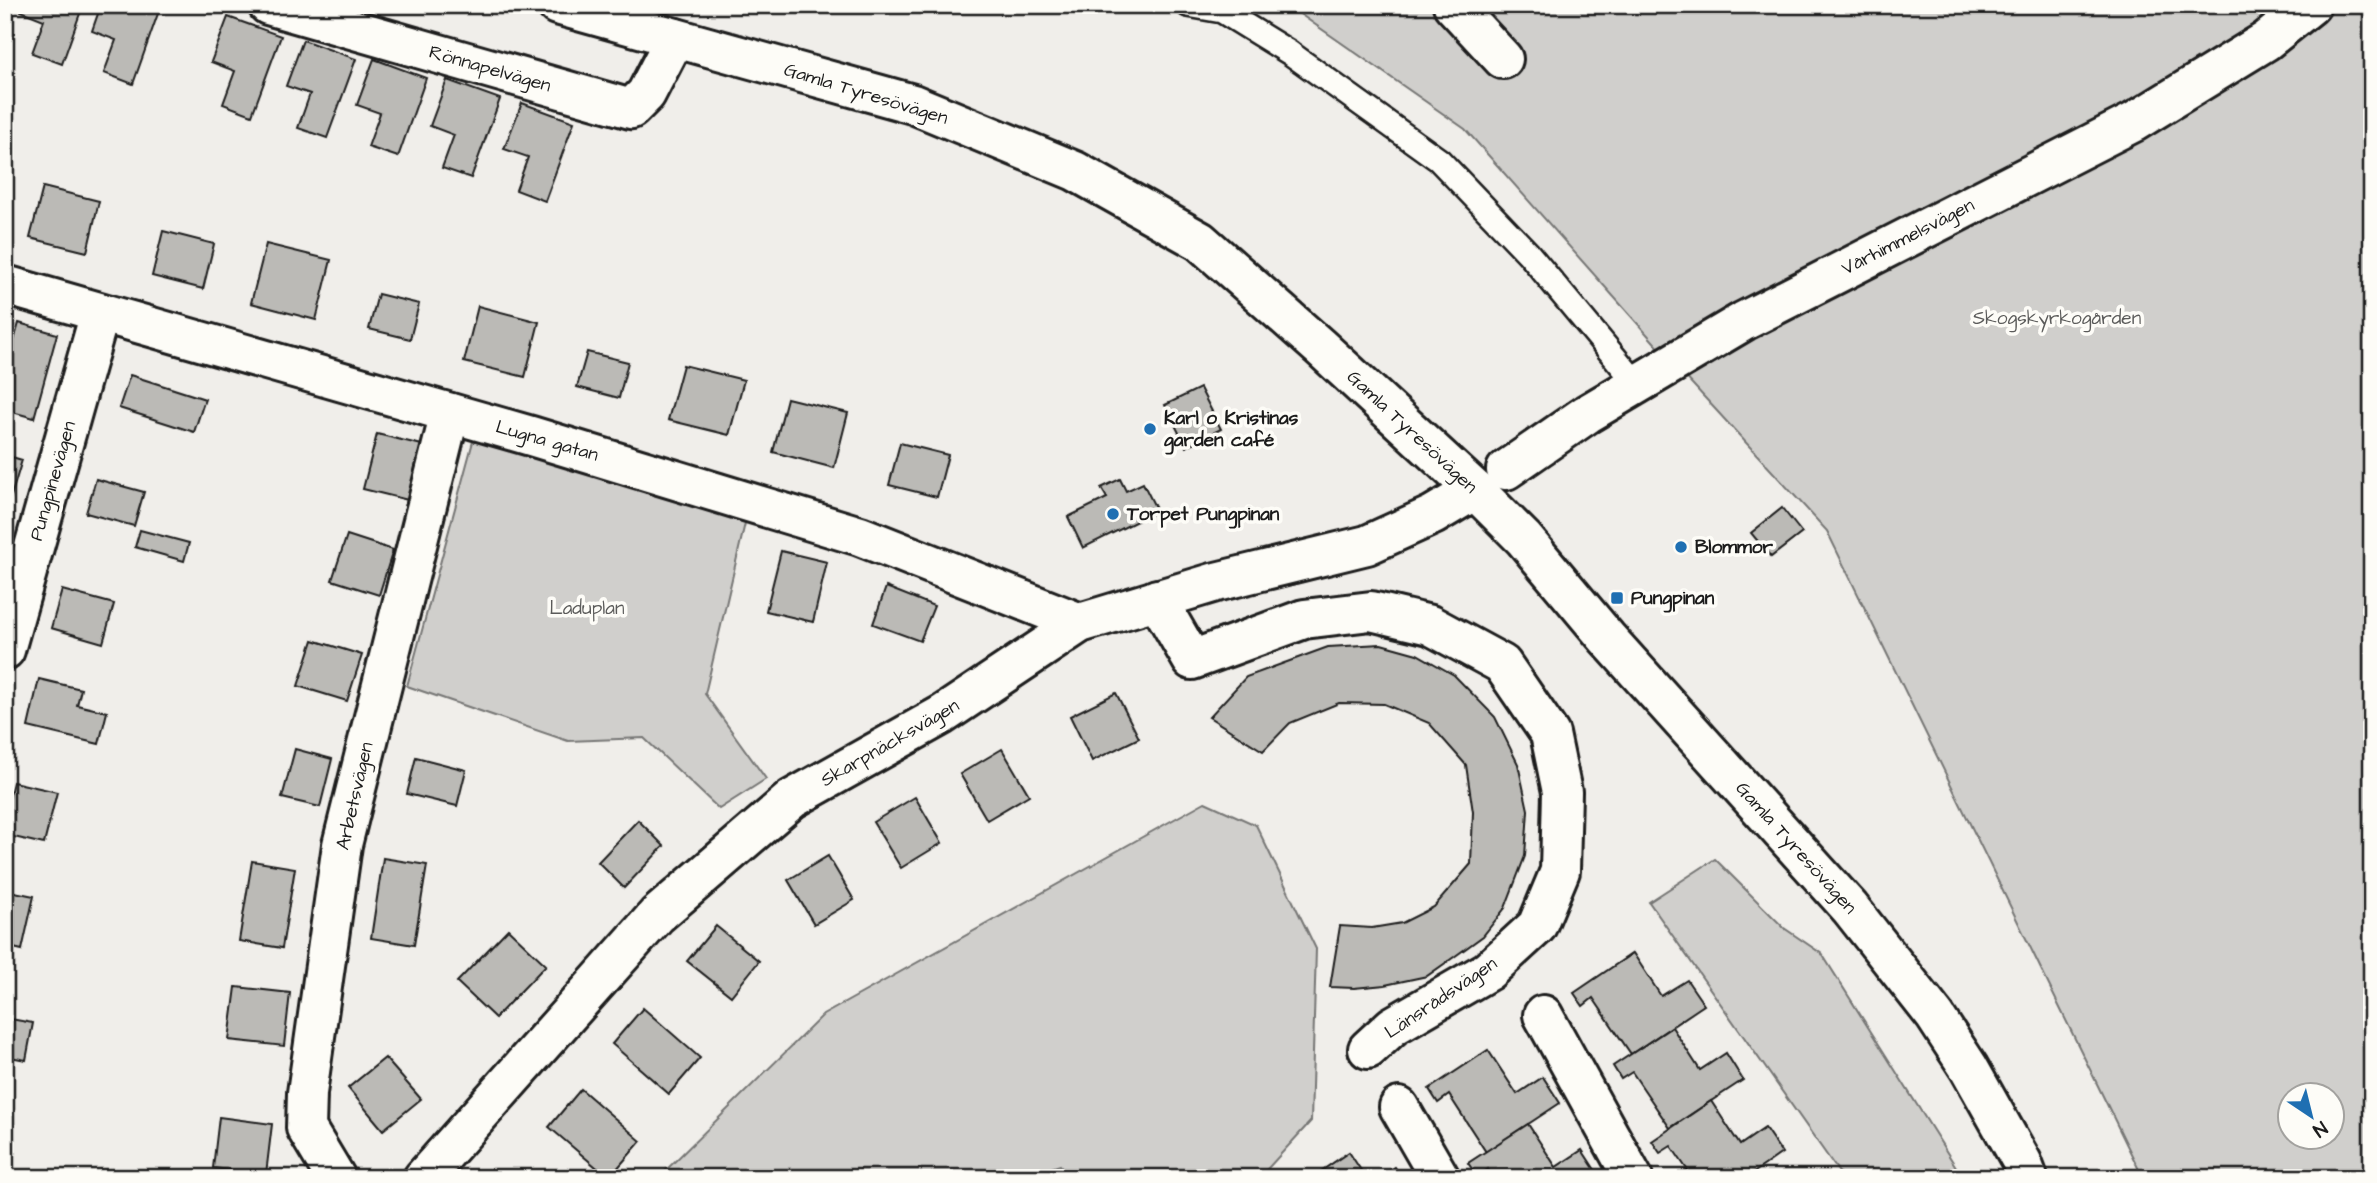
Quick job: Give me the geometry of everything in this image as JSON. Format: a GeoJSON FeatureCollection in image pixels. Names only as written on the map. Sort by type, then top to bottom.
{"type":"FeatureCollection","features":[{"type":"Feature","properties":{"kind":"street","name":"Rönnapelvägen"},"geometry":{"type":"LineString","coordinates":[[268,5],[631,109],[646,94],[675,38]]}},
{"type":"Feature","properties":{"kind":"street","name":"Gamla Tyresövägen"},"geometry":{"type":"LineString","coordinates":[[557,5],[913,104],[1075,171],[1200,241],[1320,346],[1490,480],[1524,539],[1607,638],[1850,908],[1935,1016],[1969,1068],[2022,1162],[2028,1178]]}},
{"type":"Feature","properties":{"kind":"street"},"geometry":{"type":"LineString","coordinates":[[1453,5],[1503,58]]}},
{"type":"Feature","properties":{"kind":"street","name":"Vårhimmelsvägen"},"geometry":{"type":"LineString","coordinates":[[1490,480],[1587,414],[1744,321],[2134,122],[2266,41],[2311,5]]}},
{"type":"Feature","properties":{"kind":"street","name":"Lugna gatan"},"geometry":{"type":"LineString","coordinates":[[5,285],[531,436],[860,536],[1080,622]]}},
{"type":"Feature","properties":{"kind":"street","name":"Pungpinevägen"},"geometry":{"type":"LineString","coordinates":[[5,650],[100,313]]}},
{"type":"Feature","properties":{"kind":"street","name":"Arbetsvägen"},"geometry":{"type":"LineString","coordinates":[[336,1178],[306,1128],[307,1093],[340,859],[450,414]]}},
{"type":"Feature","properties":{"kind":"street","name":"Skarpnäcksvägen"},"geometry":{"type":"LineString","coordinates":[[423,1178],[657,915],[792,799],[942,715],[1080,622],[1157,599],[1367,545],[1433,515],[1490,480]]}},
{"type":"Feature","properties":{"kind":"street","name":"Länsrådsvägen"},"geometry":{"type":"LineString","coordinates":[[1157,599],[1192,660],[1304,619],[1371,611],[1430,625],[1502,664],[1550,734],[1562,792],[1560,871],[1536,926],[1488,971],[1392,1026],[1368,1049]]}},
{"type":"Feature","properties":{"kind":"street"},"geometry":{"type":"LineString","coordinates":[[1543,1015],[1633,1178]]}},
{"type":"Feature","properties":{"kind":"street"},"geometry":{"type":"LineString","coordinates":[[1399,1107],[1440,1178]]}},
{"type":"Feature","properties":{"kind":"lane"},"geometry":{"type":"LineString","coordinates":[[1188,5],[1222,11],[1234,18],[1290,53],[1439,160],[1528,253],[1637,384]]}},
{"type":"Feature","properties":{"kind":"green space","name":"Skogskyrkogården"},"geometry":{"type":"Polygon","coordinates":[[[1287,5],[2372,5],[2372,1178],[2143,1178],[1827,531],[1661,350],[1465,129],[1287,5]]]}},
{"type":"Feature","properties":{"kind":"green space","name":"Laduplan"},"geometry":{"type":"Polygon","coordinates":[[[475,434],[746,519],[705,694],[766,779],[719,809],[644,738],[568,741],[407,686],[475,434]]]}},
{"type":"Feature","properties":{"kind":"green space"},"geometry":{"type":"Polygon","coordinates":[[[1205,802],[1256,825],[1316,949],[1311,1121],[1259,1178],[1070,1178],[1060,1165],[1022,1178],[658,1178],[823,1015],[1205,802]]]}},
{"type":"Feature","properties":{"kind":"green space"},"geometry":{"type":"Polygon","coordinates":[[[1715,859],[1784,928],[1822,954],[1963,1178],[1843,1178],[1649,902],[1715,859]]]}},
{"type":"Feature","properties":{"kind":"building"},"geometry":{"type":"Polygon","coordinates":[[[23,5],[83,5],[62,64],[32,53],[44,20],[21,11],[23,5]]]}},
{"type":"Feature","properties":{"kind":"building"},"geometry":{"type":"Polygon","coordinates":[[[101,5],[161,5],[133,84],[104,73],[116,40],[92,31],[101,5]]]}},
{"type":"Feature","properties":{"kind":"building"},"geometry":{"type":"Polygon","coordinates":[[[228,17],[281,36],[252,115],[223,104],[235,71],[211,62],[228,17]]]}},
{"type":"Feature","properties":{"kind":"building"},"geometry":{"type":"Polygon","coordinates":[[[303,40],[356,59],[327,138],[298,128],[310,94],[286,86],[303,40]]]}},
{"type":"Feature","properties":{"kind":"building"},"geometry":{"type":"Polygon","coordinates":[[[374,59],[426,78],[398,157],[368,147],[380,113],[357,105],[374,59]]]}},
{"type":"Feature","properties":{"kind":"building"},"geometry":{"type":"Polygon","coordinates":[[[447,80],[500,99],[471,178],[442,168],[454,135],[430,126],[447,80]]]}},
{"type":"Feature","properties":{"kind":"building"},"geometry":{"type":"Polygon","coordinates":[[[522,103],[574,122],[545,201],[516,190],[528,157],[504,149],[522,103]]]}},
{"type":"Feature","properties":{"kind":"building"},"geometry":{"type":"Polygon","coordinates":[[[43,187],[99,201],[87,252],[30,238],[43,187]]]}},
{"type":"Feature","properties":{"kind":"building"},"geometry":{"type":"Polygon","coordinates":[[[163,231],[214,244],[203,289],[152,276],[163,231]]]}},
{"type":"Feature","properties":{"kind":"building"},"geometry":{"type":"Polygon","coordinates":[[[266,244],[331,260],[316,320],[251,303],[266,244]]]}},
{"type":"Feature","properties":{"kind":"building"},"geometry":{"type":"Polygon","coordinates":[[[378,294],[419,304],[410,339],[369,329],[378,294]]]}},
{"type":"Feature","properties":{"kind":"building"},"geometry":{"type":"Polygon","coordinates":[[[478,306],[539,322],[525,377],[464,362],[478,306]]]}},
{"type":"Feature","properties":{"kind":"building"},"geometry":{"type":"Polygon","coordinates":[[[19,323],[57,334],[34,418],[5,410],[5,372],[19,323]]]}},
{"type":"Feature","properties":{"kind":"building"},"geometry":{"type":"Polygon","coordinates":[[[587,352],[628,362],[619,398],[577,387],[587,352]]]}},
{"type":"Feature","properties":{"kind":"building"},"geometry":{"type":"Polygon","coordinates":[[[683,365],[744,380],[729,435],[668,420],[683,365]]]}},
{"type":"Feature","properties":{"kind":"building"},"geometry":{"type":"Polygon","coordinates":[[[130,375],[205,399],[194,432],[119,408],[130,375]]]}},
{"type":"Feature","properties":{"kind":"building"},"geometry":{"type":"Polygon","coordinates":[[[1200,388],[1221,429],[1186,447],[1165,405],[1200,388]]]}},
{"type":"Feature","properties":{"kind":"building"},"geometry":{"type":"Polygon","coordinates":[[[787,398],[848,413],[834,468],[773,452],[787,398]]]}},
{"type":"Feature","properties":{"kind":"building"},"geometry":{"type":"Polygon","coordinates":[[[377,434],[422,445],[408,500],[363,489],[377,434]]]}},
{"type":"Feature","properties":{"kind":"building"},"geometry":{"type":"Polygon","coordinates":[[[900,443],[948,455],[937,497],[889,485],[900,443]]]}},
{"type":"Feature","properties":{"kind":"building"},"geometry":{"type":"Polygon","coordinates":[[[5,455],[22,460],[9,503],[5,501],[5,455]]]}},
{"type":"Feature","properties":{"kind":"building"},"geometry":{"type":"Polygon","coordinates":[[[96,479],[144,492],[134,526],[86,513],[96,479]]]}},
{"type":"Feature","properties":{"kind":"building","name":"Torpet Pungpinan"},"geometry":{"type":"Polygon","coordinates":[[[1120,479],[1126,491],[1143,483],[1157,511],[1083,548],[1068,517],[1107,498],[1101,488],[1120,479]]]}},
{"type":"Feature","properties":{"kind":"building"},"geometry":{"type":"Polygon","coordinates":[[[1782,508],[1802,533],[1771,557],[1751,533],[1782,508]]]}},
{"type":"Feature","properties":{"kind":"building"},"geometry":{"type":"Polygon","coordinates":[[[140,530],[189,543],[184,561],[135,547],[140,530]]]}},
{"type":"Feature","properties":{"kind":"building"},"geometry":{"type":"Polygon","coordinates":[[[347,535],[393,550],[379,595],[332,580],[347,535]]]}},
{"type":"Feature","properties":{"kind":"building"},"geometry":{"type":"Polygon","coordinates":[[[781,551],[827,562],[813,622],[766,611],[781,551]]]}},
{"type":"Feature","properties":{"kind":"building"},"geometry":{"type":"Polygon","coordinates":[[[886,587],[934,606],[920,641],[873,624],[886,587]]]}},
{"type":"Feature","properties":{"kind":"building"},"geometry":{"type":"Polygon","coordinates":[[[62,590],[114,604],[103,643],[51,628],[62,590]]]}},
{"type":"Feature","properties":{"kind":"building"},"geometry":{"type":"Polygon","coordinates":[[[313,640],[362,655],[347,701],[298,686],[313,640]]]}},
{"type":"Feature","properties":{"kind":"building"},"geometry":{"type":"Polygon","coordinates":[[[1381,644],[1417,654],[1454,675],[1495,717],[1518,764],[1528,810],[1525,856],[1505,908],[1483,936],[1427,976],[1385,985],[1330,987],[1340,926],[1372,928],[1402,923],[1434,907],[1471,864],[1473,812],[1466,765],[1429,723],[1384,704],[1339,703],[1290,723],[1263,751],[1209,717],[1246,677],[1328,647],[1381,644]]]}},
{"type":"Feature","properties":{"kind":"building"},"geometry":{"type":"Polygon","coordinates":[[[39,679],[81,689],[77,705],[107,712],[99,744],[28,727],[39,679]]]}},
{"type":"Feature","properties":{"kind":"building"},"geometry":{"type":"Polygon","coordinates":[[[1116,693],[1139,738],[1092,761],[1070,716],[1116,693]]]}},
{"type":"Feature","properties":{"kind":"building"},"geometry":{"type":"Polygon","coordinates":[[[295,749],[332,759],[320,807],[282,798],[295,749]]]}},
{"type":"Feature","properties":{"kind":"building"},"geometry":{"type":"Polygon","coordinates":[[[1002,749],[1029,795],[987,820],[960,774],[1002,749]]]}},
{"type":"Feature","properties":{"kind":"building"},"geometry":{"type":"Polygon","coordinates":[[[416,757],[466,770],[457,806],[407,794],[416,757]]]}},
{"type":"Feature","properties":{"kind":"building"},"geometry":{"type":"Polygon","coordinates":[[[13,782],[57,792],[44,844],[5,835],[5,815],[13,782]]]}},
{"type":"Feature","properties":{"kind":"building"},"geometry":{"type":"Polygon","coordinates":[[[915,797],[942,843],[901,868],[873,822],[915,797]]]}},
{"type":"Feature","properties":{"kind":"building"},"geometry":{"type":"Polygon","coordinates":[[[638,820],[664,846],[624,888],[598,862],[638,820]]]}},
{"type":"Feature","properties":{"kind":"building"},"geometry":{"type":"Polygon","coordinates":[[[828,856],[854,900],[814,924],[788,880],[828,856]]]}},
{"type":"Feature","properties":{"kind":"building"},"geometry":{"type":"Polygon","coordinates":[[[383,858],[427,865],[414,945],[371,938],[383,858]]]}},
{"type":"Feature","properties":{"kind":"building"},"geometry":{"type":"Polygon","coordinates":[[[252,861],[295,868],[282,948],[239,941],[252,861]]]}},
{"type":"Feature","properties":{"kind":"building"},"geometry":{"type":"Polygon","coordinates":[[[5,890],[34,896],[22,950],[5,946],[5,890]]]}},
{"type":"Feature","properties":{"kind":"building"},"geometry":{"type":"Polygon","coordinates":[[[716,926],[759,961],[731,996],[687,961],[716,926]]]}},
{"type":"Feature","properties":{"kind":"building"},"geometry":{"type":"Polygon","coordinates":[[[508,929],[546,965],[495,1018],[457,982],[508,929]]]}},
{"type":"Feature","properties":{"kind":"building"},"geometry":{"type":"Polygon","coordinates":[[[1633,953],[1661,996],[1687,980],[1704,1005],[1631,1054],[1593,998],[1583,1006],[1574,993],[1633,953]]]}},
{"type":"Feature","properties":{"kind":"building"},"geometry":{"type":"Polygon","coordinates":[[[236,987],[290,993],[284,1046],[229,1040],[236,987]]]}},
{"type":"Feature","properties":{"kind":"building"},"geometry":{"type":"Polygon","coordinates":[[[643,1008],[700,1058],[669,1094],[612,1044],[643,1008]]]}},
{"type":"Feature","properties":{"kind":"building"},"geometry":{"type":"Polygon","coordinates":[[[5,1018],[33,1023],[26,1060],[5,1056],[5,1018]]]}},
{"type":"Feature","properties":{"kind":"building"},"geometry":{"type":"Polygon","coordinates":[[[1672,1027],[1700,1070],[1726,1053],[1743,1080],[1670,1128],[1632,1072],[1621,1079],[1613,1066],[1672,1027]]]}},
{"type":"Feature","properties":{"kind":"building"},"geometry":{"type":"Polygon","coordinates":[[[1488,1050],[1517,1094],[1543,1077],[1560,1103],[1486,1152],[1449,1095],[1438,1103],[1429,1089],[1488,1050]]]}},
{"type":"Feature","properties":{"kind":"building"},"geometry":{"type":"Polygon","coordinates":[[[385,1058],[421,1099],[383,1130],[348,1088],[385,1058]]]}},
{"type":"Feature","properties":{"kind":"building"},"geometry":{"type":"Polygon","coordinates":[[[581,1089],[641,1141],[609,1178],[549,1127],[581,1089]]]}},
{"type":"Feature","properties":{"kind":"building"},"geometry":{"type":"Polygon","coordinates":[[[1711,1101],[1740,1145],[1765,1128],[1782,1153],[1746,1178],[1693,1178],[1671,1146],[1660,1153],[1652,1141],[1711,1101]]]}},
{"type":"Feature","properties":{"kind":"building"},"geometry":{"type":"Polygon","coordinates":[[[219,1117],[272,1124],[266,1174],[213,1168],[219,1117]]]}},
{"type":"Feature","properties":{"kind":"building"},"geometry":{"type":"Polygon","coordinates":[[[1528,1124],[1556,1167],[1582,1150],[1599,1176],[1494,1178],[1488,1169],[1477,1176],[1468,1163],[1528,1124]]]}},
{"type":"Feature","properties":{"kind":"building"},"geometry":{"type":"Polygon","coordinates":[[[1349,1152],[1366,1178],[1311,1178],[1349,1152]]]}},
{"type":"Feature","properties":{"kind":"building"},"geometry":{"type":"Polygon","coordinates":[[[1395,1167],[1402,1178],[1379,1178],[1395,1167]]]}},
{"type":"Feature","properties":{"kind":"place","name":"Karl o Kristinas garden café"},"geometry":{"type":"Point","coordinates":[1150,429]}},
{"type":"Feature","properties":{"kind":"place","name":"Torpet Pungpinan"},"geometry":{"type":"Point","coordinates":[1113,514]}},
{"type":"Feature","properties":{"kind":"place","name":"Blommor"},"geometry":{"type":"Point","coordinates":[1681,547]}},
{"type":"Feature","properties":{"kind":"place","name":"Pungpinan"},"geometry":{"type":"Point","coordinates":[1617,598]}}]}
